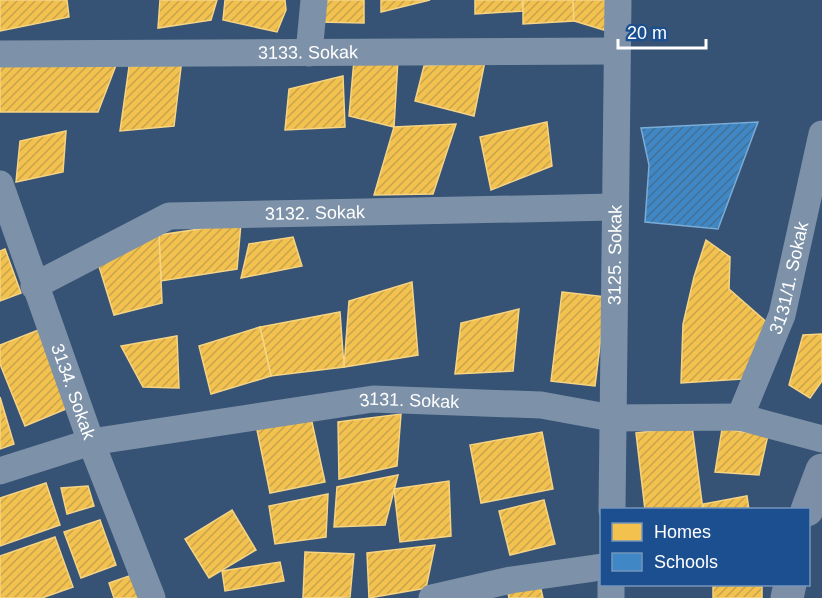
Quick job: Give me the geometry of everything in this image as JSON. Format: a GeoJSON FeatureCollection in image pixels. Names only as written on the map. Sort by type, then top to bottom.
{"type":"FeatureCollection","features":[{"type":"Feature","properties":{"kind":"main road"},"geometry":{"type":"LineString","coordinates":[[808,508],[822,470]]}},
{"type":"Feature","properties":{"kind":"street"},"geometry":{"type":"LineString","coordinates":[[309,53],[314,0]]}},
{"type":"Feature","properties":{"kind":"street","name":"3125. Sokak"},"geometry":{"type":"LineString","coordinates":[[612,508],[618,0]]}},
{"type":"Feature","properties":{"kind":"street","name":"3133. Sokak"},"geometry":{"type":"LineString","coordinates":[[0,54],[616,51]]}},
{"type":"Feature","properties":{"kind":"street","name":"3131/1. Sokak"},"geometry":{"type":"LineString","coordinates":[[740,417],[782,315],[822,134]]}},
{"type":"Feature","properties":{"kind":"street","name":"3134. Sokak"},"geometry":{"type":"LineString","coordinates":[[0,184],[34,286],[91,442],[152,598]]}},
{"type":"Feature","properties":{"kind":"street","name":"3132. Sokak"},"geometry":{"type":"LineString","coordinates":[[34,286],[169,216],[614,207]]}},
{"type":"Feature","properties":{"kind":"street","name":"3131. Sokak"},"geometry":{"type":"LineString","coordinates":[[0,471],[91,442],[373,399],[541,405],[612,418],[740,417],[822,439]]}},
{"type":"Feature","properties":{"kind":"street"},"geometry":{"type":"LineString","coordinates":[[432,598],[512,580],[600,567]]}},
{"type":"Feature","properties":{"kind":"building: Homes"},"geometry":{"type":"Polygon","coordinates":[[[0,0],[67,0],[69,17],[0,31],[0,0]]]}},
{"type":"Feature","properties":{"kind":"building: Homes"},"geometry":{"type":"Polygon","coordinates":[[[160,0],[217,0],[211,20],[158,28],[160,0]]]}},
{"type":"Feature","properties":{"kind":"building: Homes"},"geometry":{"type":"Polygon","coordinates":[[[225,0],[285,0],[286,10],[277,32],[223,20],[225,0]]]}},
{"type":"Feature","properties":{"kind":"building: Homes"},"geometry":{"type":"Polygon","coordinates":[[[318,0],[364,0],[364,23],[318,22],[318,0]]]}},
{"type":"Feature","properties":{"kind":"building: Homes"},"geometry":{"type":"Polygon","coordinates":[[[381,0],[430,0],[381,12],[381,0]]]}},
{"type":"Feature","properties":{"kind":"building: Homes"},"geometry":{"type":"Polygon","coordinates":[[[475,0],[522,0],[523,11],[475,14],[475,0]]]}},
{"type":"Feature","properties":{"kind":"building: Homes"},"geometry":{"type":"Polygon","coordinates":[[[523,0],[573,0],[574,21],[523,24],[523,0]]]}},
{"type":"Feature","properties":{"kind":"building: Homes"},"geometry":{"type":"Polygon","coordinates":[[[573,0],[609,0],[607,31],[574,21],[573,0]]]}},
{"type":"Feature","properties":{"kind":"building: Homes"},"geometry":{"type":"Polygon","coordinates":[[[182,59],[174,126],[120,131],[129,67],[182,59]]]}},
{"type":"Feature","properties":{"kind":"building: Homes"},"geometry":{"type":"Polygon","coordinates":[[[398,59],[394,127],[349,116],[354,60],[398,59]]]}},
{"type":"Feature","properties":{"kind":"building: Homes"},"geometry":{"type":"Polygon","coordinates":[[[0,60],[118,60],[98,112],[0,112],[0,60]]]}},
{"type":"Feature","properties":{"kind":"building: Homes"},"geometry":{"type":"Polygon","coordinates":[[[485,61],[474,116],[415,101],[424,66],[485,61]]]}},
{"type":"Feature","properties":{"kind":"building: Homes"},"geometry":{"type":"Polygon","coordinates":[[[343,76],[345,127],[285,130],[289,89],[343,76]]]}},
{"type":"Feature","properties":{"kind":"building: Homes"},"geometry":{"type":"Polygon","coordinates":[[[547,122],[552,166],[491,190],[480,137],[547,122]]]}},
{"type":"Feature","properties":{"kind":"building: Homes"},"geometry":{"type":"Polygon","coordinates":[[[456,124],[433,194],[374,195],[394,127],[456,124]]]}},
{"type":"Feature","properties":{"kind":"building: Homes"},"geometry":{"type":"Polygon","coordinates":[[[66,131],[63,172],[16,182],[20,141],[66,131]]]}},
{"type":"Feature","properties":{"kind":"building: Homes"},"geometry":{"type":"Polygon","coordinates":[[[241,223],[237,269],[161,281],[159,235],[241,223]]]}},
{"type":"Feature","properties":{"kind":"building: Homes"},"geometry":{"type":"Polygon","coordinates":[[[159,235],[162,303],[114,315],[97,260],[159,235]]]}},
{"type":"Feature","properties":{"kind":"building: Homes"},"geometry":{"type":"Polygon","coordinates":[[[293,237],[302,266],[241,278],[249,244],[293,237]]]}},
{"type":"Feature","properties":{"kind":"building: Homes"},"geometry":{"type":"Polygon","coordinates":[[[706,240],[730,257],[729,289],[770,325],[742,379],[681,383],[683,324],[694,277],[706,240]]]}},
{"type":"Feature","properties":{"kind":"building: Homes"},"geometry":{"type":"Polygon","coordinates":[[[5,249],[21,293],[0,301],[0,251],[5,249]]]}},
{"type":"Feature","properties":{"kind":"building: Homes"},"geometry":{"type":"Polygon","coordinates":[[[412,282],[418,355],[344,367],[349,301],[412,282]]]}},
{"type":"Feature","properties":{"kind":"building: Homes"},"geometry":{"type":"Polygon","coordinates":[[[562,292],[606,297],[595,386],[551,381],[562,292]]]}},
{"type":"Feature","properties":{"kind":"building: Homes"},"geometry":{"type":"Polygon","coordinates":[[[519,309],[513,371],[455,374],[461,323],[519,309]]]}},
{"type":"Feature","properties":{"kind":"building: Homes"},"geometry":{"type":"Polygon","coordinates":[[[340,312],[344,367],[271,376],[260,327],[340,312]]]}},
{"type":"Feature","properties":{"kind":"building: Homes"},"geometry":{"type":"Polygon","coordinates":[[[260,327],[271,376],[211,394],[199,346],[260,327]]]}},
{"type":"Feature","properties":{"kind":"building: Homes"},"geometry":{"type":"Polygon","coordinates":[[[41,329],[73,406],[25,426],[0,364],[0,345],[41,329]]]}},
{"type":"Feature","properties":{"kind":"building: Homes"},"geometry":{"type":"Polygon","coordinates":[[[822,334],[822,381],[810,398],[789,385],[803,335],[822,334]]]}},
{"type":"Feature","properties":{"kind":"building: Homes"},"geometry":{"type":"Polygon","coordinates":[[[177,336],[179,388],[143,387],[121,346],[177,336]]]}},
{"type":"Feature","properties":{"kind":"building: Homes"},"geometry":{"type":"Polygon","coordinates":[[[0,397],[14,444],[0,449],[0,397]]]}},
{"type":"Feature","properties":{"kind":"building: Homes"},"geometry":{"type":"Polygon","coordinates":[[[310,413],[325,482],[270,493],[256,425],[310,413]]]}},
{"type":"Feature","properties":{"kind":"building: Homes"},"geometry":{"type":"Polygon","coordinates":[[[401,414],[397,466],[339,479],[338,422],[401,414]]]}},
{"type":"Feature","properties":{"kind":"building: Homes"},"geometry":{"type":"Polygon","coordinates":[[[692,426],[703,508],[645,508],[636,433],[692,426]]]}},
{"type":"Feature","properties":{"kind":"building: Homes"},"geometry":{"type":"Polygon","coordinates":[[[722,429],[768,435],[759,475],[715,472],[722,429]]]}},
{"type":"Feature","properties":{"kind":"building: Homes"},"geometry":{"type":"Polygon","coordinates":[[[542,432],[553,489],[481,503],[470,445],[542,432]]]}},
{"type":"Feature","properties":{"kind":"building: Homes"},"geometry":{"type":"Polygon","coordinates":[[[398,475],[385,525],[334,527],[337,487],[398,475]]]}},
{"type":"Feature","properties":{"kind":"building: Homes"},"geometry":{"type":"Polygon","coordinates":[[[449,481],[451,536],[400,542],[394,489],[449,481]]]}},
{"type":"Feature","properties":{"kind":"building: Homes"},"geometry":{"type":"Polygon","coordinates":[[[46,483],[60,525],[0,546],[0,498],[46,483]]]}},
{"type":"Feature","properties":{"kind":"building: Homes"},"geometry":{"type":"Polygon","coordinates":[[[88,486],[94,506],[67,514],[61,488],[88,486]]]}},
{"type":"Feature","properties":{"kind":"building: Homes"},"geometry":{"type":"Polygon","coordinates":[[[328,494],[326,537],[275,544],[269,506],[328,494]]]}},
{"type":"Feature","properties":{"kind":"building: Homes"},"geometry":{"type":"Polygon","coordinates":[[[747,496],[749,508],[704,508],[703,504],[747,496]]]}},
{"type":"Feature","properties":{"kind":"building: Homes"},"geometry":{"type":"Polygon","coordinates":[[[544,500],[555,544],[510,555],[499,511],[544,500]]]}},
{"type":"Feature","properties":{"kind":"building: Homes"},"geometry":{"type":"Polygon","coordinates":[[[232,510],[256,550],[209,578],[185,539],[232,510]]]}},
{"type":"Feature","properties":{"kind":"building: Homes"},"geometry":{"type":"Polygon","coordinates":[[[100,520],[116,565],[81,578],[64,532],[100,520]]]}},
{"type":"Feature","properties":{"kind":"building: Homes"},"geometry":{"type":"Polygon","coordinates":[[[55,537],[73,587],[42,598],[0,598],[0,556],[55,537]]]}},
{"type":"Feature","properties":{"kind":"building: Homes"},"geometry":{"type":"Polygon","coordinates":[[[435,545],[426,588],[369,598],[367,553],[435,545]]]}},
{"type":"Feature","properties":{"kind":"building: Homes"},"geometry":{"type":"Polygon","coordinates":[[[305,552],[354,554],[350,597],[303,598],[305,552]]]}},
{"type":"Feature","properties":{"kind":"building: Homes"},"geometry":{"type":"Polygon","coordinates":[[[280,562],[284,581],[225,591],[222,571],[280,562]]]}},
{"type":"Feature","properties":{"kind":"building: Homes"},"geometry":{"type":"Polygon","coordinates":[[[138,573],[146,598],[114,598],[109,583],[138,573]]]}},
{"type":"Feature","properties":{"kind":"building: Homes"},"geometry":{"type":"Polygon","coordinates":[[[539,581],[543,598],[509,598],[507,589],[539,581]]]}},
{"type":"Feature","properties":{"kind":"building: Homes"},"geometry":{"type":"Polygon","coordinates":[[[713,586],[762,586],[762,598],[713,598],[713,586]]]}},
{"type":"Feature","properties":{"kind":"building: Schools"},"geometry":{"type":"Polygon","coordinates":[[[758,122],[718,229],[645,222],[649,165],[641,128],[758,122]]]}}]}
